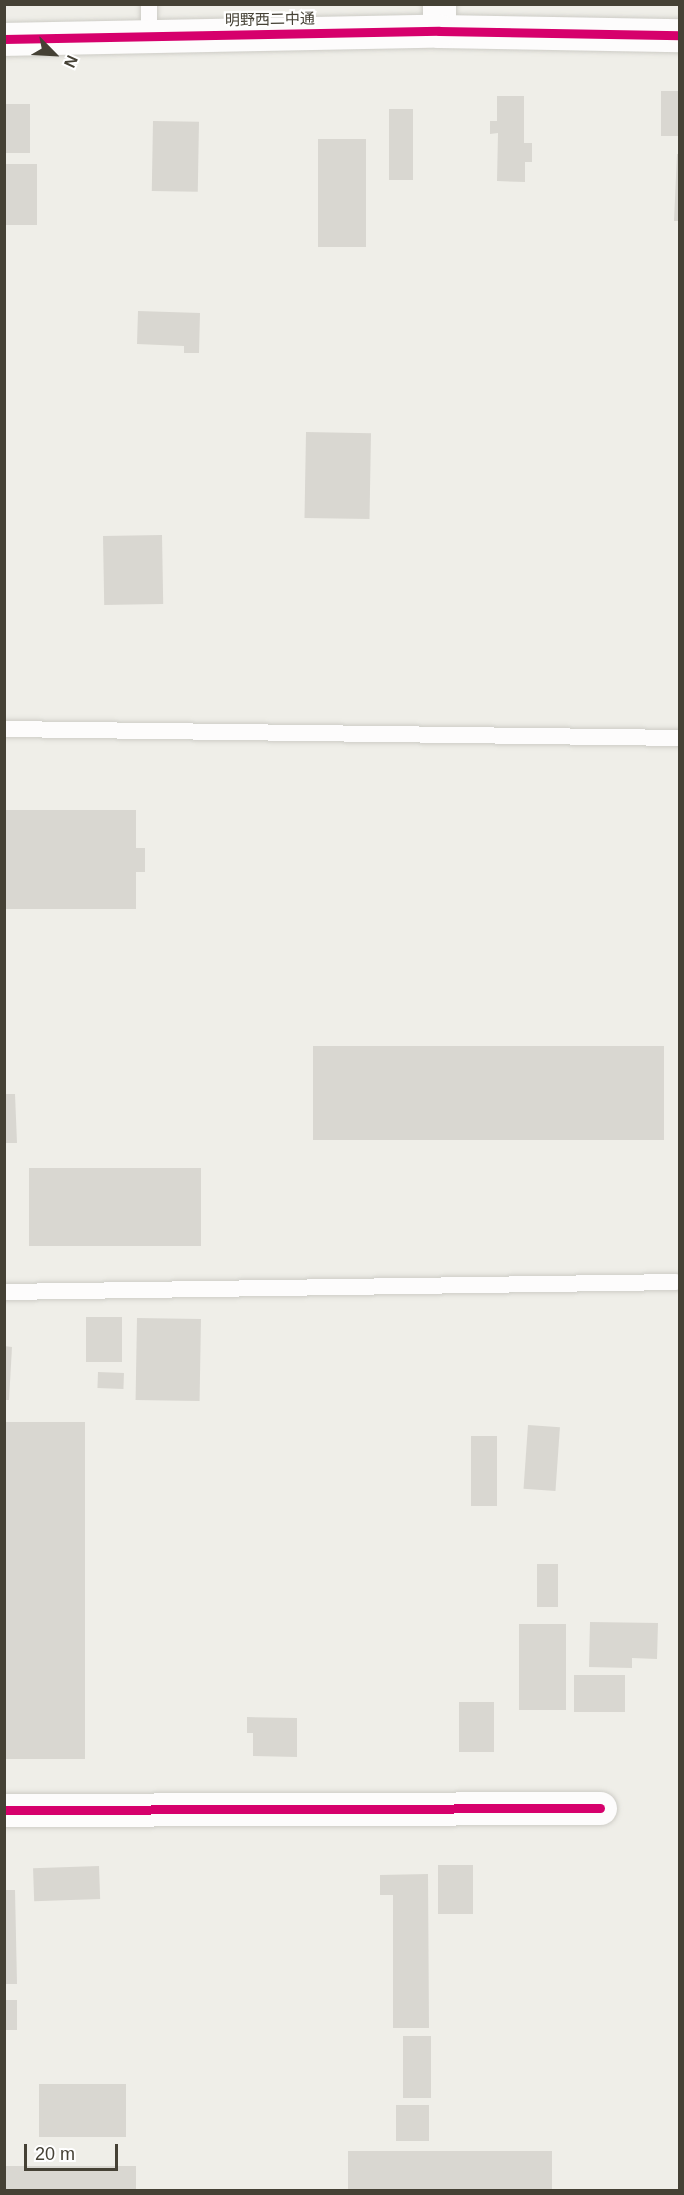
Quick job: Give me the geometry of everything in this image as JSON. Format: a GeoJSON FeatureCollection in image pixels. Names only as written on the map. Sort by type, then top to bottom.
{"type":"FeatureCollection","features":[{"type":"Feature","properties":{"kind":"street","name":"明野西二中通"},"geometry":{"type":"LineString","coordinates":[[4,39],[149,36],[439,18],[680,35]]}},
{"type":"Feature","properties":{"kind":"street"},"geometry":{"type":"LineString","coordinates":[[4,1810],[600,1808]]}},
{"type":"Feature","properties":{"kind":"lane"},"geometry":{"type":"LineString","coordinates":[[149,4],[149,36]]}},
{"type":"Feature","properties":{"kind":"lane"},"geometry":{"type":"LineString","coordinates":[[4,729],[680,738]]}},
{"type":"Feature","properties":{"kind":"lane"},"geometry":{"type":"LineString","coordinates":[[4,1292],[676,1282]]}},
{"type":"Feature","properties":{"kind":"building"},"geometry":{"type":"Polygon","coordinates":[[[661,91],[680,91],[680,136],[661,136],[661,91]]]}},
{"type":"Feature","properties":{"kind":"building"},"geometry":{"type":"Polygon","coordinates":[[[497,96],[524,96],[524,143],[532,143],[532,162],[525,162],[525,182],[497,181],[498,133],[490,134],[490,121],[497,121],[497,96]]]}},
{"type":"Feature","properties":{"kind":"building"},"geometry":{"type":"Polygon","coordinates":[[[4,104],[30,104],[30,153],[4,153],[4,104]]]}},
{"type":"Feature","properties":{"kind":"building"},"geometry":{"type":"Polygon","coordinates":[[[389,109],[413,109],[413,180],[389,180],[389,109]]]}},
{"type":"Feature","properties":{"kind":"building"},"geometry":{"type":"Polygon","coordinates":[[[153,121],[199,122],[198,192],[152,191],[153,121]]]}},
{"type":"Feature","properties":{"kind":"building"},"geometry":{"type":"Polygon","coordinates":[[[318,139],[366,139],[366,247],[318,247],[318,139]]]}},
{"type":"Feature","properties":{"kind":"building"},"geometry":{"type":"Polygon","coordinates":[[[677,154],[680,154],[680,221],[674,221],[677,154]]]}},
{"type":"Feature","properties":{"kind":"building"},"geometry":{"type":"Polygon","coordinates":[[[4,164],[37,164],[37,225],[4,225],[4,164]]]}},
{"type":"Feature","properties":{"kind":"building"},"geometry":{"type":"Polygon","coordinates":[[[138,311],[200,313],[199,353],[184,353],[184,346],[137,344],[138,311]]]}},
{"type":"Feature","properties":{"kind":"building"},"geometry":{"type":"Polygon","coordinates":[[[306,432],[371,433],[369,519],[304,518],[306,432]]]}},
{"type":"Feature","properties":{"kind":"building"},"geometry":{"type":"Polygon","coordinates":[[[162,535],[163,604],[104,605],[103,536],[162,535]]]}},
{"type":"Feature","properties":{"kind":"building"},"geometry":{"type":"Polygon","coordinates":[[[4,810],[136,810],[136,848],[145,848],[145,872],[136,872],[136,909],[4,909],[4,810]]]}},
{"type":"Feature","properties":{"kind":"building"},"geometry":{"type":"Polygon","coordinates":[[[313,1046],[664,1046],[664,1140],[313,1140],[313,1046]]]}},
{"type":"Feature","properties":{"kind":"building"},"geometry":{"type":"Polygon","coordinates":[[[4,1094],[15,1094],[17,1143],[4,1143],[4,1094]]]}},
{"type":"Feature","properties":{"kind":"building"},"geometry":{"type":"Polygon","coordinates":[[[29,1168],[201,1168],[201,1246],[29,1246],[29,1168]]]}},
{"type":"Feature","properties":{"kind":"building"},"geometry":{"type":"Polygon","coordinates":[[[86,1317],[122,1317],[122,1362],[86,1362],[86,1317]]]}},
{"type":"Feature","properties":{"kind":"building"},"geometry":{"type":"Polygon","coordinates":[[[137,1318],[201,1319],[200,1401],[136,1400],[137,1318]]]}},
{"type":"Feature","properties":{"kind":"building"},"geometry":{"type":"Polygon","coordinates":[[[4,1346],[12,1347],[9,1400],[4,1400],[4,1346]]]}},
{"type":"Feature","properties":{"kind":"building"},"geometry":{"type":"Polygon","coordinates":[[[98,1372],[124,1373],[123,1389],[97,1388],[98,1372]]]}},
{"type":"Feature","properties":{"kind":"building"},"geometry":{"type":"Polygon","coordinates":[[[4,1422],[85,1422],[85,1759],[4,1759],[4,1422]]]}},
{"type":"Feature","properties":{"kind":"building"},"geometry":{"type":"Polygon","coordinates":[[[528,1425],[560,1427],[555,1491],[524,1489],[528,1425]]]}},
{"type":"Feature","properties":{"kind":"building"},"geometry":{"type":"Polygon","coordinates":[[[471,1436],[497,1436],[497,1506],[471,1506],[471,1436]]]}},
{"type":"Feature","properties":{"kind":"building"},"geometry":{"type":"Polygon","coordinates":[[[537,1564],[558,1564],[558,1607],[537,1607],[537,1564]]]}},
{"type":"Feature","properties":{"kind":"building"},"geometry":{"type":"Polygon","coordinates":[[[590,1622],[658,1623],[657,1659],[632,1658],[632,1668],[589,1667],[590,1622]]]}},
{"type":"Feature","properties":{"kind":"building"},"geometry":{"type":"Polygon","coordinates":[[[519,1624],[566,1624],[566,1710],[519,1710],[519,1624]]]}},
{"type":"Feature","properties":{"kind":"building"},"geometry":{"type":"Polygon","coordinates":[[[574,1675],[625,1675],[625,1712],[574,1712],[574,1675]]]}},
{"type":"Feature","properties":{"kind":"building"},"geometry":{"type":"Polygon","coordinates":[[[459,1702],[494,1702],[494,1752],[459,1752],[459,1702]]]}},
{"type":"Feature","properties":{"kind":"building"},"geometry":{"type":"Polygon","coordinates":[[[247,1717],[297,1718],[297,1757],[253,1756],[253,1733],[247,1733],[247,1717]]]}},
{"type":"Feature","properties":{"kind":"building"},"geometry":{"type":"Polygon","coordinates":[[[438,1865],[473,1865],[473,1914],[438,1914],[438,1865]]]}},
{"type":"Feature","properties":{"kind":"building"},"geometry":{"type":"Polygon","coordinates":[[[99,1866],[100,1899],[34,1901],[33,1868],[99,1866]]]}},
{"type":"Feature","properties":{"kind":"building"},"geometry":{"type":"Polygon","coordinates":[[[428,1874],[429,2028],[393,2028],[393,1895],[380,1895],[380,1875],[428,1874]]]}},
{"type":"Feature","properties":{"kind":"building"},"geometry":{"type":"Polygon","coordinates":[[[4,1890],[15,1890],[17,1984],[4,1984],[4,1890]]]}},
{"type":"Feature","properties":{"kind":"building"},"geometry":{"type":"Polygon","coordinates":[[[4,2000],[17,2000],[17,2030],[4,2030],[4,2000]]]}},
{"type":"Feature","properties":{"kind":"building"},"geometry":{"type":"Polygon","coordinates":[[[403,2036],[431,2036],[431,2098],[403,2098],[403,2036]]]}},
{"type":"Feature","properties":{"kind":"building"},"geometry":{"type":"Polygon","coordinates":[[[39,2084],[126,2084],[126,2137],[39,2137],[39,2084]]]}},
{"type":"Feature","properties":{"kind":"building"},"geometry":{"type":"Polygon","coordinates":[[[396,2105],[429,2105],[429,2141],[396,2141],[396,2105]]]}},
{"type":"Feature","properties":{"kind":"building"},"geometry":{"type":"Polygon","coordinates":[[[348,2151],[552,2151],[552,2190],[348,2190],[348,2151]]]}},
{"type":"Feature","properties":{"kind":"building"},"geometry":{"type":"Polygon","coordinates":[[[4,2166],[136,2166],[136,2190],[4,2190],[4,2166]]]}},
{"type":"Feature","properties":{"kind":"cycle path"},"geometry":{"type":"LineString","coordinates":[[4,39],[439,31],[680,35]]}},
{"type":"Feature","properties":{"kind":"cycle path"},"geometry":{"type":"LineString","coordinates":[[4,1810],[600,1808]]}}]}
